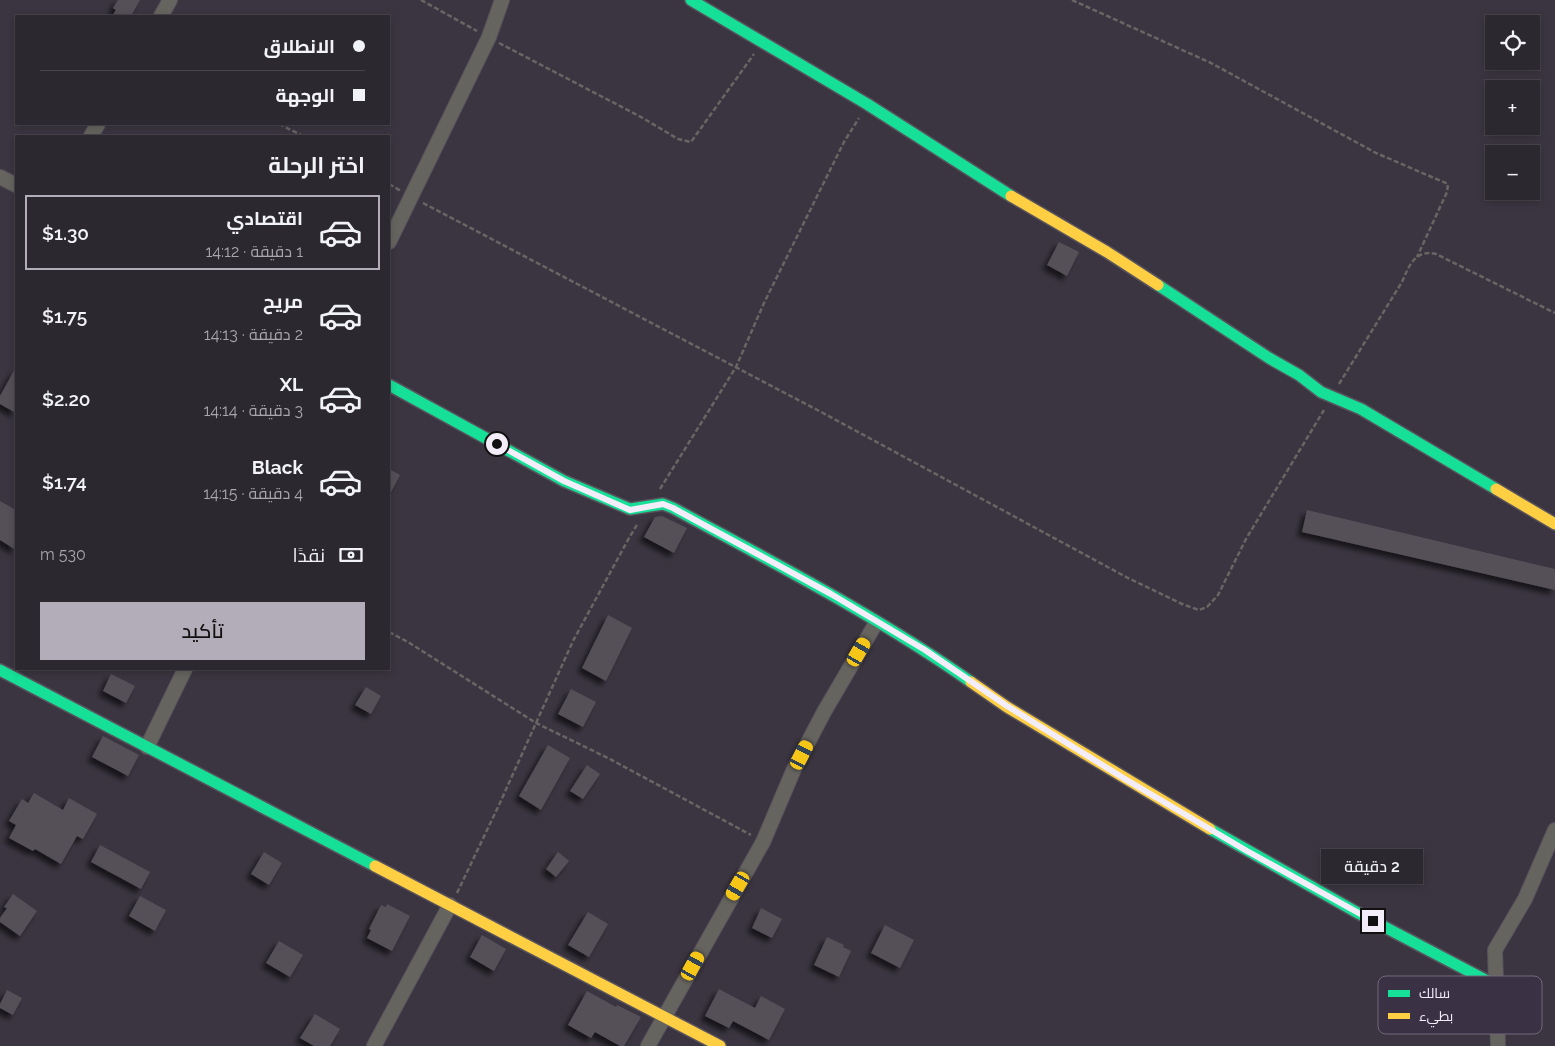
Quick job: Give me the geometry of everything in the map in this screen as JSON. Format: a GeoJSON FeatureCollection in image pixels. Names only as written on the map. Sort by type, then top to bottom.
{"type":"FeatureCollection","features":[{"type":"Feature","properties":{"kind":"street"},"geometry":{"type":"LineString","coordinates":[[162,15],[170,0]]}},
{"type":"Feature","properties":{"kind":"street"},"geometry":{"type":"LineString","coordinates":[[390,240],[489,37],[502,0]]}},
{"type":"Feature","properties":{"kind":"street"},"geometry":{"type":"LineString","coordinates":[[691,0],[867,104],[1038,213],[1107,252],[1269,358],[1300,375],[1321,392],[1361,409],[1555,524]]}},
{"type":"Feature","properties":{"kind":"street"},"geometry":{"type":"LineString","coordinates":[[0,177],[15,184]]}},
{"type":"Feature","properties":{"kind":"street"},"geometry":{"type":"LineString","coordinates":[[390,386],[564,481],[630,510],[663,504],[673,508],[831,594],[876,623],[925,650],[1007,706],[1180,812],[1358,913],[1478,976]]}},
{"type":"Feature","properties":{"kind":"street"},"geometry":{"type":"LineString","coordinates":[[648,1046],[763,842],[798,761],[876,623]]}},
{"type":"Feature","properties":{"kind":"street"},"geometry":{"type":"LineString","coordinates":[[148,747],[185,670]]}},
{"type":"Feature","properties":{"kind":"street"},"geometry":{"type":"LineString","coordinates":[[1,672],[720,1046]]}},
{"type":"Feature","properties":{"kind":"street"},"geometry":{"type":"LineString","coordinates":[[1496,976],[1495,950],[1525,899],[1555,830]]}},
{"type":"Feature","properties":{"kind":"street"},"geometry":{"type":"LineString","coordinates":[[374,1046],[450,906]]}},
{"type":"Feature","properties":{"kind":"path"},"geometry":{"type":"LineString","coordinates":[[421,0],[641,117],[678,139],[691,142],[762,42]]}},
{"type":"Feature","properties":{"kind":"path"},"geometry":{"type":"LineString","coordinates":[[390,185],[589,292],[824,413],[1128,578],[1182,604],[1199,610],[1207,607],[1218,595],[1246,539],[1402,282],[1409,266],[1417,257],[1448,192],[1448,184],[1376,152],[1211,63],[1072,0]]}},
{"type":"Feature","properties":{"kind":"path"},"geometry":{"type":"LineString","coordinates":[[282,125],[301,135]]}},
{"type":"Feature","properties":{"kind":"path"},"geometry":{"type":"LineString","coordinates":[[1417,257],[1427,252],[1436,254],[1555,313]]}},
{"type":"Feature","properties":{"kind":"path"},"geometry":{"type":"LineString","coordinates":[[390,633],[536,723],[608,758],[763,842]]}},
{"type":"Feature","properties":{"kind":"building"},"geometry":{"type":"Polygon","coordinates":[[[118,0],[140,0],[132,15],[113,15],[116,10],[113,8],[118,0]]]}},
{"type":"Feature","properties":{"kind":"building"},"geometry":{"type":"Polygon","coordinates":[[[1059,242],[1079,252],[1067,276],[1047,265],[1059,242]]]}},
{"type":"Feature","properties":{"kind":"building"},"geometry":{"type":"Polygon","coordinates":[[[15,369],[15,412],[0,404],[0,396],[15,369]]]}},
{"type":"Feature","properties":{"kind":"building"},"geometry":{"type":"Polygon","coordinates":[[[390,470],[400,475],[390,494],[390,470]]]}},
{"type":"Feature","properties":{"kind":"building"},"geometry":{"type":"Polygon","coordinates":[[[0,501],[15,509],[15,549],[0,540],[0,501]]]}},
{"type":"Feature","properties":{"kind":"building"},"geometry":{"type":"Polygon","coordinates":[[[1307,510],[1555,569],[1555,590],[1302,532],[1307,510]]]}},
{"type":"Feature","properties":{"kind":"building"},"geometry":{"type":"Polygon","coordinates":[[[662,516],[687,528],[674,553],[644,537],[655,517],[662,516]]]}},
{"type":"Feature","properties":{"kind":"building"},"geometry":{"type":"Polygon","coordinates":[[[608,615],[632,628],[606,681],[582,668],[608,615]]]}},
{"type":"Feature","properties":{"kind":"building"},"geometry":{"type":"Polygon","coordinates":[[[111,674],[135,686],[126,703],[103,691],[111,674]]]}},
{"type":"Feature","properties":{"kind":"building"},"geometry":{"type":"Polygon","coordinates":[[[366,687],[381,696],[371,714],[355,705],[366,687]]]}},
{"type":"Feature","properties":{"kind":"building"},"geometry":{"type":"Polygon","coordinates":[[[571,689],[596,702],[583,727],[558,714],[571,689]]]}},
{"type":"Feature","properties":{"kind":"building"},"geometry":{"type":"Polygon","coordinates":[[[103,736],[139,755],[128,776],[92,757],[103,736]]]}},
{"type":"Feature","properties":{"kind":"building"},"geometry":{"type":"Polygon","coordinates":[[[548,745],[570,758],[541,810],[519,796],[548,745]]]}},
{"type":"Feature","properties":{"kind":"building"},"geometry":{"type":"Polygon","coordinates":[[[587,765],[600,774],[583,799],[570,791],[587,765]]]}},
{"type":"Feature","properties":{"kind":"building"},"geometry":{"type":"Polygon","coordinates":[[[34,793],[63,810],[69,798],[97,814],[83,839],[77,836],[61,864],[35,849],[33,851],[9,838],[16,825],[9,821],[22,799],[28,803],[34,793]]]}},
{"type":"Feature","properties":{"kind":"building"},"geometry":{"type":"Polygon","coordinates":[[[100,845],[150,872],[141,889],[91,862],[100,845]]]}},
{"type":"Feature","properties":{"kind":"building"},"geometry":{"type":"Polygon","coordinates":[[[264,852],[282,863],[269,885],[251,874],[264,852]]]}},
{"type":"Feature","properties":{"kind":"building"},"geometry":{"type":"Polygon","coordinates":[[[558,852],[569,861],[556,877],[546,869],[558,852]]]}},
{"type":"Feature","properties":{"kind":"building"},"geometry":{"type":"Polygon","coordinates":[[[13,894],[37,911],[20,936],[0,922],[0,918],[7,908],[4,907],[13,894]]]}},
{"type":"Feature","properties":{"kind":"building"},"geometry":{"type":"Polygon","coordinates":[[[140,896],[166,910],[155,931],[129,916],[140,896]]]}},
{"type":"Feature","properties":{"kind":"building"},"geometry":{"type":"Polygon","coordinates":[[[387,904],[410,916],[392,951],[367,938],[371,930],[369,929],[381,905],[386,907],[387,904]]]}},
{"type":"Feature","properties":{"kind":"building"},"geometry":{"type":"Polygon","coordinates":[[[761,908],[782,919],[772,938],[752,928],[761,908]]]}},
{"type":"Feature","properties":{"kind":"building"},"geometry":{"type":"Polygon","coordinates":[[[588,912],[608,924],[589,957],[568,945],[588,912]]]}},
{"type":"Feature","properties":{"kind":"building"},"geometry":{"type":"Polygon","coordinates":[[[885,925],[914,940],[900,968],[871,953],[885,925]]]}},
{"type":"Feature","properties":{"kind":"building"},"geometry":{"type":"Polygon","coordinates":[[[482,935],[506,949],[494,971],[470,957],[482,935]]]}},
{"type":"Feature","properties":{"kind":"building"},"geometry":{"type":"Polygon","coordinates":[[[827,937],[844,945],[843,947],[851,951],[839,977],[814,965],[827,937]]]}},
{"type":"Feature","properties":{"kind":"building"},"geometry":{"type":"Polygon","coordinates":[[[279,941],[303,955],[290,977],[266,963],[279,941]]]}},
{"type":"Feature","properties":{"kind":"building"},"geometry":{"type":"Polygon","coordinates":[[[719,989],[755,1008],[761,996],[785,1009],[769,1040],[733,1021],[729,1028],[705,1016],[719,989]]]}},
{"type":"Feature","properties":{"kind":"building"},"geometry":{"type":"Polygon","coordinates":[[[7,990],[22,998],[13,1015],[0,1008],[7,990]]]}},
{"type":"Feature","properties":{"kind":"building"},"geometry":{"type":"Polygon","coordinates":[[[587,991],[616,1007],[617,1005],[641,1017],[624,1046],[620,1046],[595,1032],[591,1038],[568,1025],[587,991]]]}},
{"type":"Feature","properties":{"kind":"building"},"geometry":{"type":"Polygon","coordinates":[[[315,1014],[340,1029],[330,1046],[314,1046],[300,1038],[315,1014]]]}},
{"type":"Feature","properties":{"kind":"traffic: fast"},"geometry":{"type":"LineString","coordinates":[[691,0],[867,104],[1011,196]]}},
{"type":"Feature","properties":{"kind":"traffic: fast"},"geometry":{"type":"LineString","coordinates":[[1158,285],[1269,358],[1299,375],[1321,392],[1361,409],[1496,489]]}},
{"type":"Feature","properties":{"kind":"traffic: fast"},"geometry":{"type":"LineString","coordinates":[[390,386],[564,481],[630,509],[663,504],[673,508],[862,612],[971,682]]}},
{"type":"Feature","properties":{"kind":"traffic: fast"},"geometry":{"type":"LineString","coordinates":[[0,670],[375,866]]}},
{"type":"Feature","properties":{"kind":"traffic: fast"},"geometry":{"type":"LineString","coordinates":[[1210,829],[1358,913],[1478,976]]}},
{"type":"Feature","properties":{"kind":"traffic: slow"},"geometry":{"type":"LineString","coordinates":[[1011,196],[1107,252],[1158,285]]}},
{"type":"Feature","properties":{"kind":"traffic: slow"},"geometry":{"type":"LineString","coordinates":[[1496,489],[1555,524]]}},
{"type":"Feature","properties":{"kind":"traffic: slow"},"geometry":{"type":"LineString","coordinates":[[971,682],[1007,707],[1210,829]]}},
{"type":"Feature","properties":{"kind":"traffic: slow"},"geometry":{"type":"LineString","coordinates":[[375,866],[720,1046]]}},
{"type":"Feature","properties":{"kind":"route"},"geometry":{"type":"LineString","coordinates":[[497,444],[564,481],[630,510],[663,504],[673,508],[831,594],[876,623],[925,650],[1007,706],[1125,779],[1247,851],[1373,921]]}}]}
